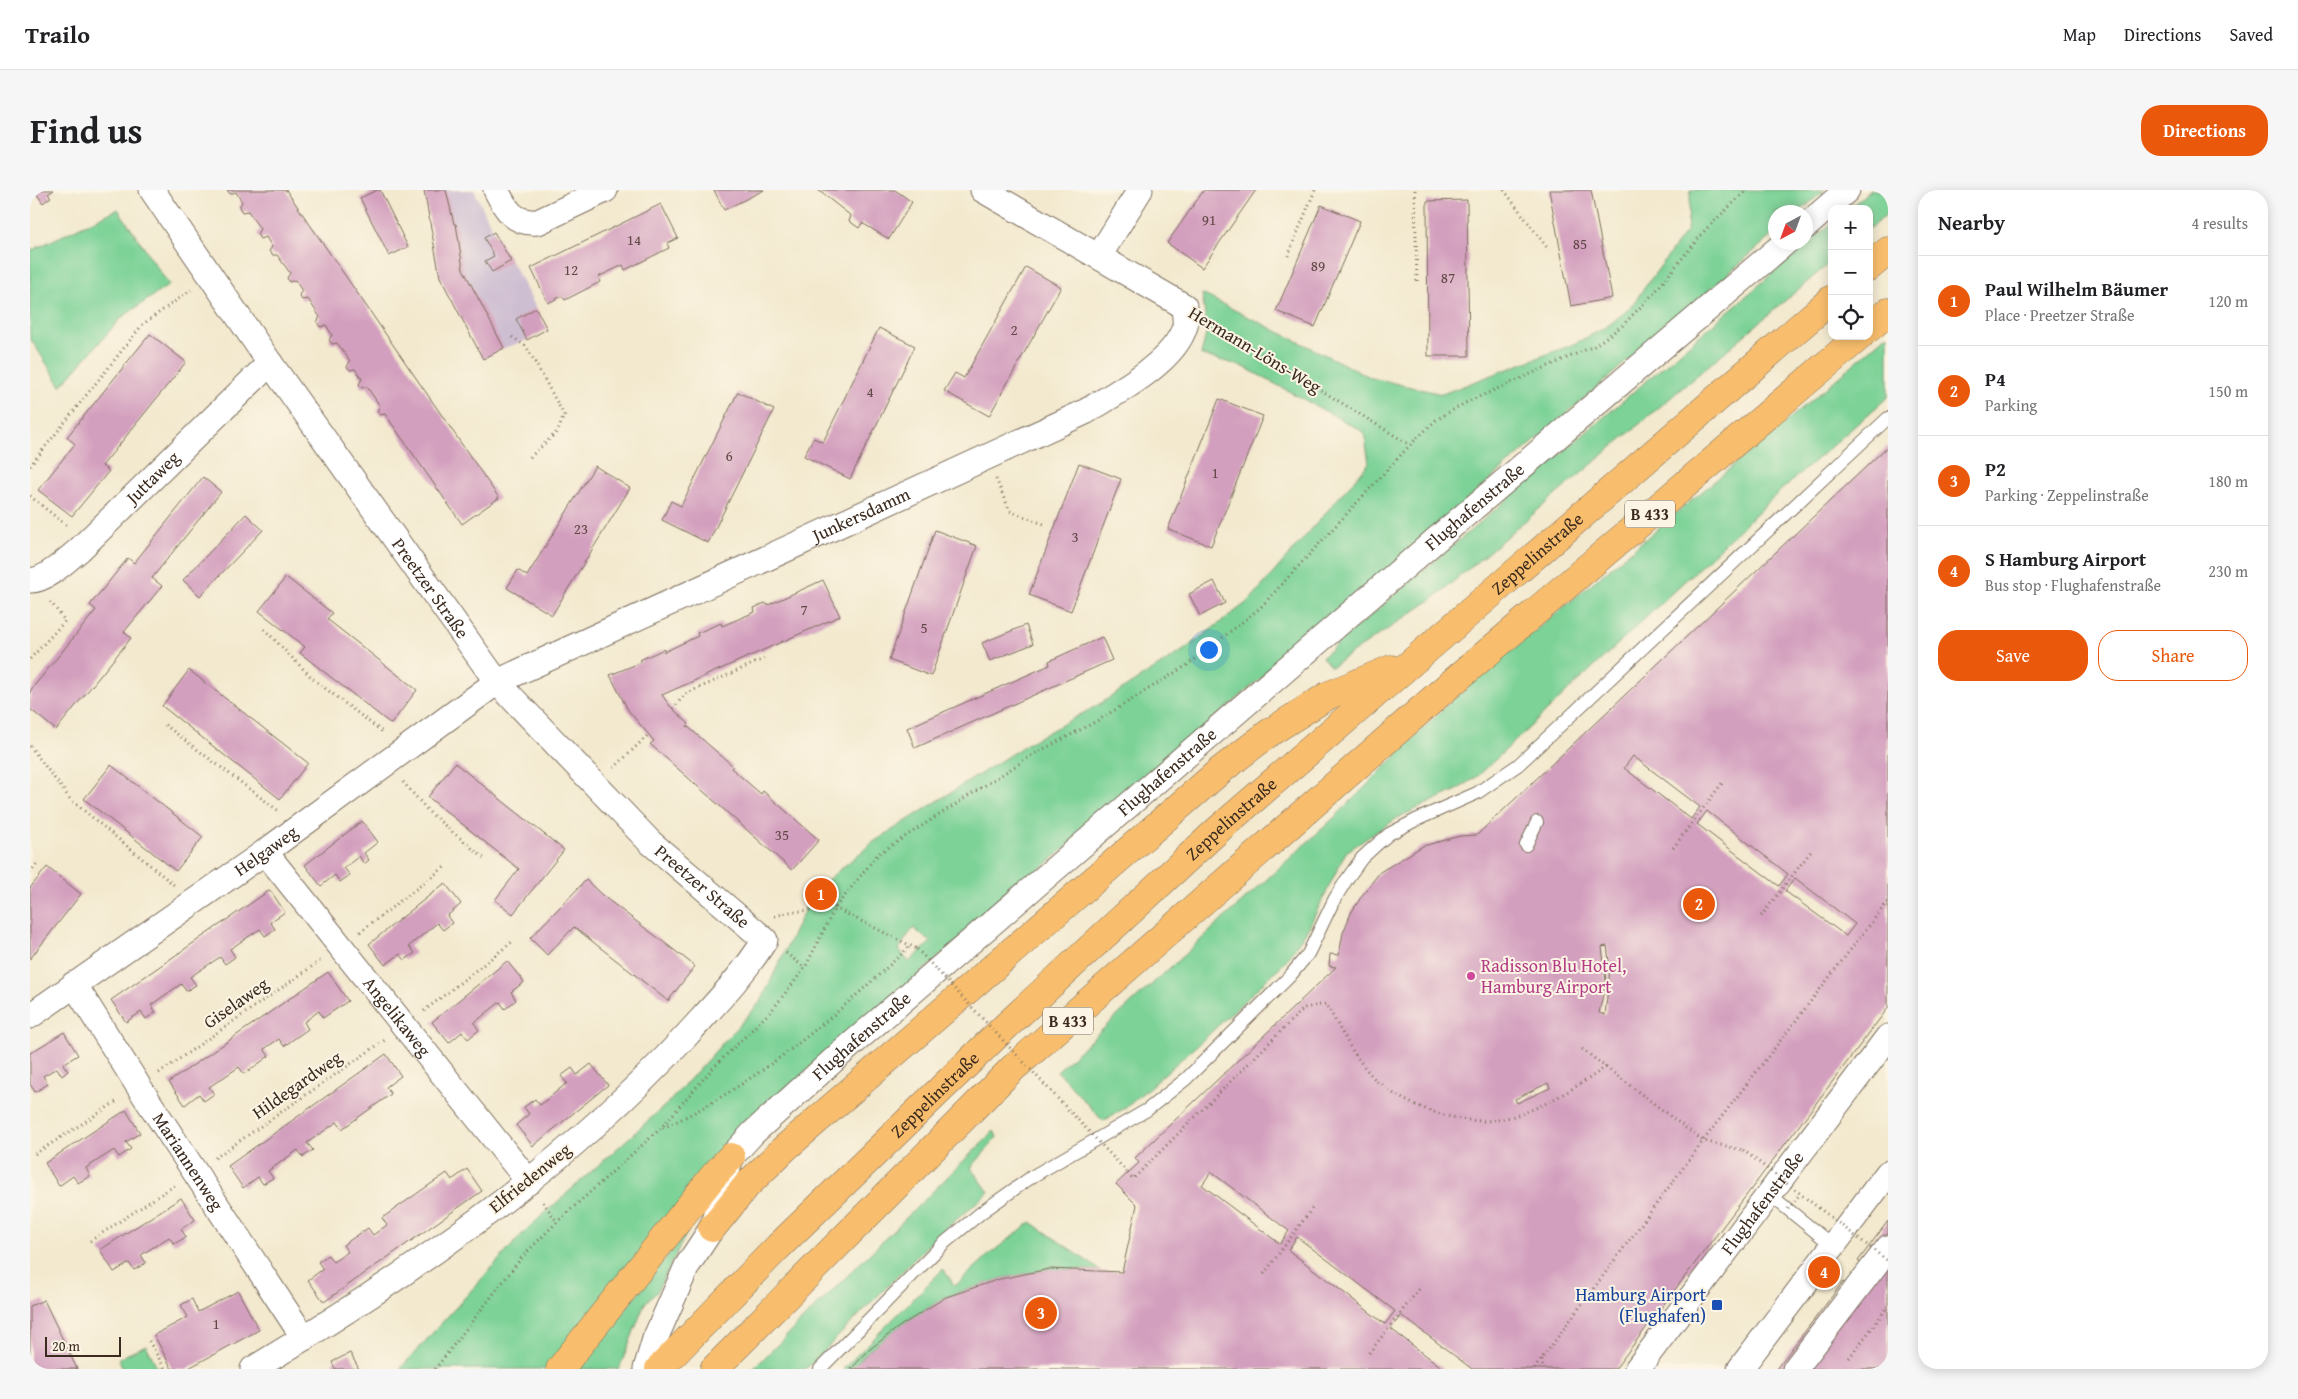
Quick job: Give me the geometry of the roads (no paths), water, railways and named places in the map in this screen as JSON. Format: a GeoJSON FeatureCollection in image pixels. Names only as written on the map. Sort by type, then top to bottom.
{"type":"FeatureCollection","features":[{"type":"Feature","properties":{"kind":"highway"},"geometry":{"type":"LineString","coordinates":[[1873,264],[1888,251]]}},
{"type":"Feature","properties":{"kind":"highway","name":"Zeppelinstraße"},"geometry":{"type":"LineString","coordinates":[[660,1369],[778,1247],[1004,1028],[1219,829],[1828,302]]}},
{"type":"Feature","properties":{"kind":"highway"},"geometry":{"type":"LineString","coordinates":[[1873,325],[1888,312]]}},
{"type":"Feature","properties":{"kind":"highway","name":"Zeppelinstraße"},"geometry":{"type":"LineString","coordinates":[[714,1369],[1012,1069],[1440,693],[1855,340]]}},
{"type":"Feature","properties":{"kind":"highway"},"geometry":{"type":"LineString","coordinates":[[712,1228],[747,1185],[779,1153],[1221,770],[1269,733],[1329,695],[1413,660]]}},
{"type":"Feature","properties":{"kind":"highway"},"geometry":{"type":"LineString","coordinates":[[560,1369],[711,1179],[731,1157]]}},
{"type":"Feature","properties":{"kind":"street","name":"Preetzer Straße"},"geometry":{"type":"LineString","coordinates":[[152,190],[270,363],[497,682],[650,842],[765,940]]}},
{"type":"Feature","properties":{"kind":"street"},"geometry":{"type":"LineString","coordinates":[[496,190],[509,212],[517,219],[527,223],[538,222],[606,190]]}},
{"type":"Feature","properties":{"kind":"street","name":"Hermann-Löns-Weg"},"geometry":{"type":"LineString","coordinates":[[983,190],[1184,306]]}},
{"type":"Feature","properties":{"kind":"street"},"geometry":{"type":"LineString","coordinates":[[1098,256],[1140,190]]}},
{"type":"Feature","properties":{"kind":"street"},"geometry":{"type":"LineString","coordinates":[[1813,220],[1847,190]]}},
{"type":"Feature","properties":{"kind":"street","name":"Flughafenstraße"},"geometry":{"type":"LineString","coordinates":[[646,1369],[655,1339],[687,1266],[712,1228],[731,1157],[753,1133],[838,1056],[1445,532],[1777,250]]}},
{"type":"Feature","properties":{"kind":"street","name":"Junkersdamm"},"geometry":{"type":"LineString","coordinates":[[497,682],[1086,412],[1151,370],[1178,341],[1185,325],[1184,306]]}},
{"type":"Feature","properties":{"kind":"street","name":"Juttaweg"},"geometry":{"type":"LineString","coordinates":[[32,581],[56,569],[87,542],[270,363]]}},
{"type":"Feature","properties":{"kind":"street","name":"Helgaweg"},"geometry":{"type":"LineString","coordinates":[[30,1016],[300,827],[497,682]]}},
{"type":"Feature","properties":{"kind":"street","name":"Angelikaweg"},"geometry":{"type":"LineString","coordinates":[[265,852],[529,1182]]}},
{"type":"Feature","properties":{"kind":"street","name":"Elfriedenweg"},"geometry":{"type":"LineString","coordinates":[[253,1369],[304,1338],[420,1261],[529,1182],[646,1079],[746,970],[765,940]]}},
{"type":"Feature","properties":{"kind":"street","name":"Mariannenweg"},"geometry":{"type":"LineString","coordinates":[[74,984],[138,1088],[304,1338]]}},
{"type":"Feature","properties":{"kind":"street","name":"Flughafenstraße"},"geometry":{"type":"LineString","coordinates":[[1637,1369],[1888,1037]]}},
{"type":"Feature","properties":{"kind":"street"},"geometry":{"type":"LineString","coordinates":[[1740,1369],[1836,1235],[1888,1173]]}},
{"type":"Feature","properties":{"kind":"street"},"geometry":{"type":"LineString","coordinates":[[1795,1369],[1886,1255]]}},
{"type":"Feature","properties":{"kind":"lane"},"geometry":{"type":"LineString","coordinates":[[820,1369],[943,1244],[982,1212],[1033,1176],[1147,1110],[1186,1079],[1290,976],[1308,954],[1347,879],[1362,858],[1389,834],[1477,793],[1518,765],[1888,418]]}},
{"type":"Feature","properties":{"kind":"lane"},"geometry":{"type":"LineString","coordinates":[[1526,844],[1537,822]]}},
{"type":"Feature","properties":{"kind":"lane"},"geometry":{"type":"LineString","coordinates":[[1769,1194],[1836,1235]]}},
{"type":"Feature","properties":{"kind":"place","name":"Paul Wilhelm Bäumer"},"geometry":{"type":"Point","coordinates":[821,894]}},
{"type":"Feature","properties":{"kind":"place","name":"P4"},"geometry":{"type":"Point","coordinates":[1699,904]}},
{"type":"Feature","properties":{"kind":"place","name":"Radisson Blu Hotel, Hamburg Airport"},"geometry":{"type":"Point","coordinates":[1471,976]}},
{"type":"Feature","properties":{"kind":"place","name":"S Hamburg Airport"},"geometry":{"type":"Point","coordinates":[1824,1272]}},
{"type":"Feature","properties":{"kind":"place","name":"Hamburg Airport (Flughafen)"},"geometry":{"type":"Point","coordinates":[1717,1305]}},
{"type":"Feature","properties":{"kind":"place","name":"P2"},"geometry":{"type":"Point","coordinates":[1041,1313]}}]}
